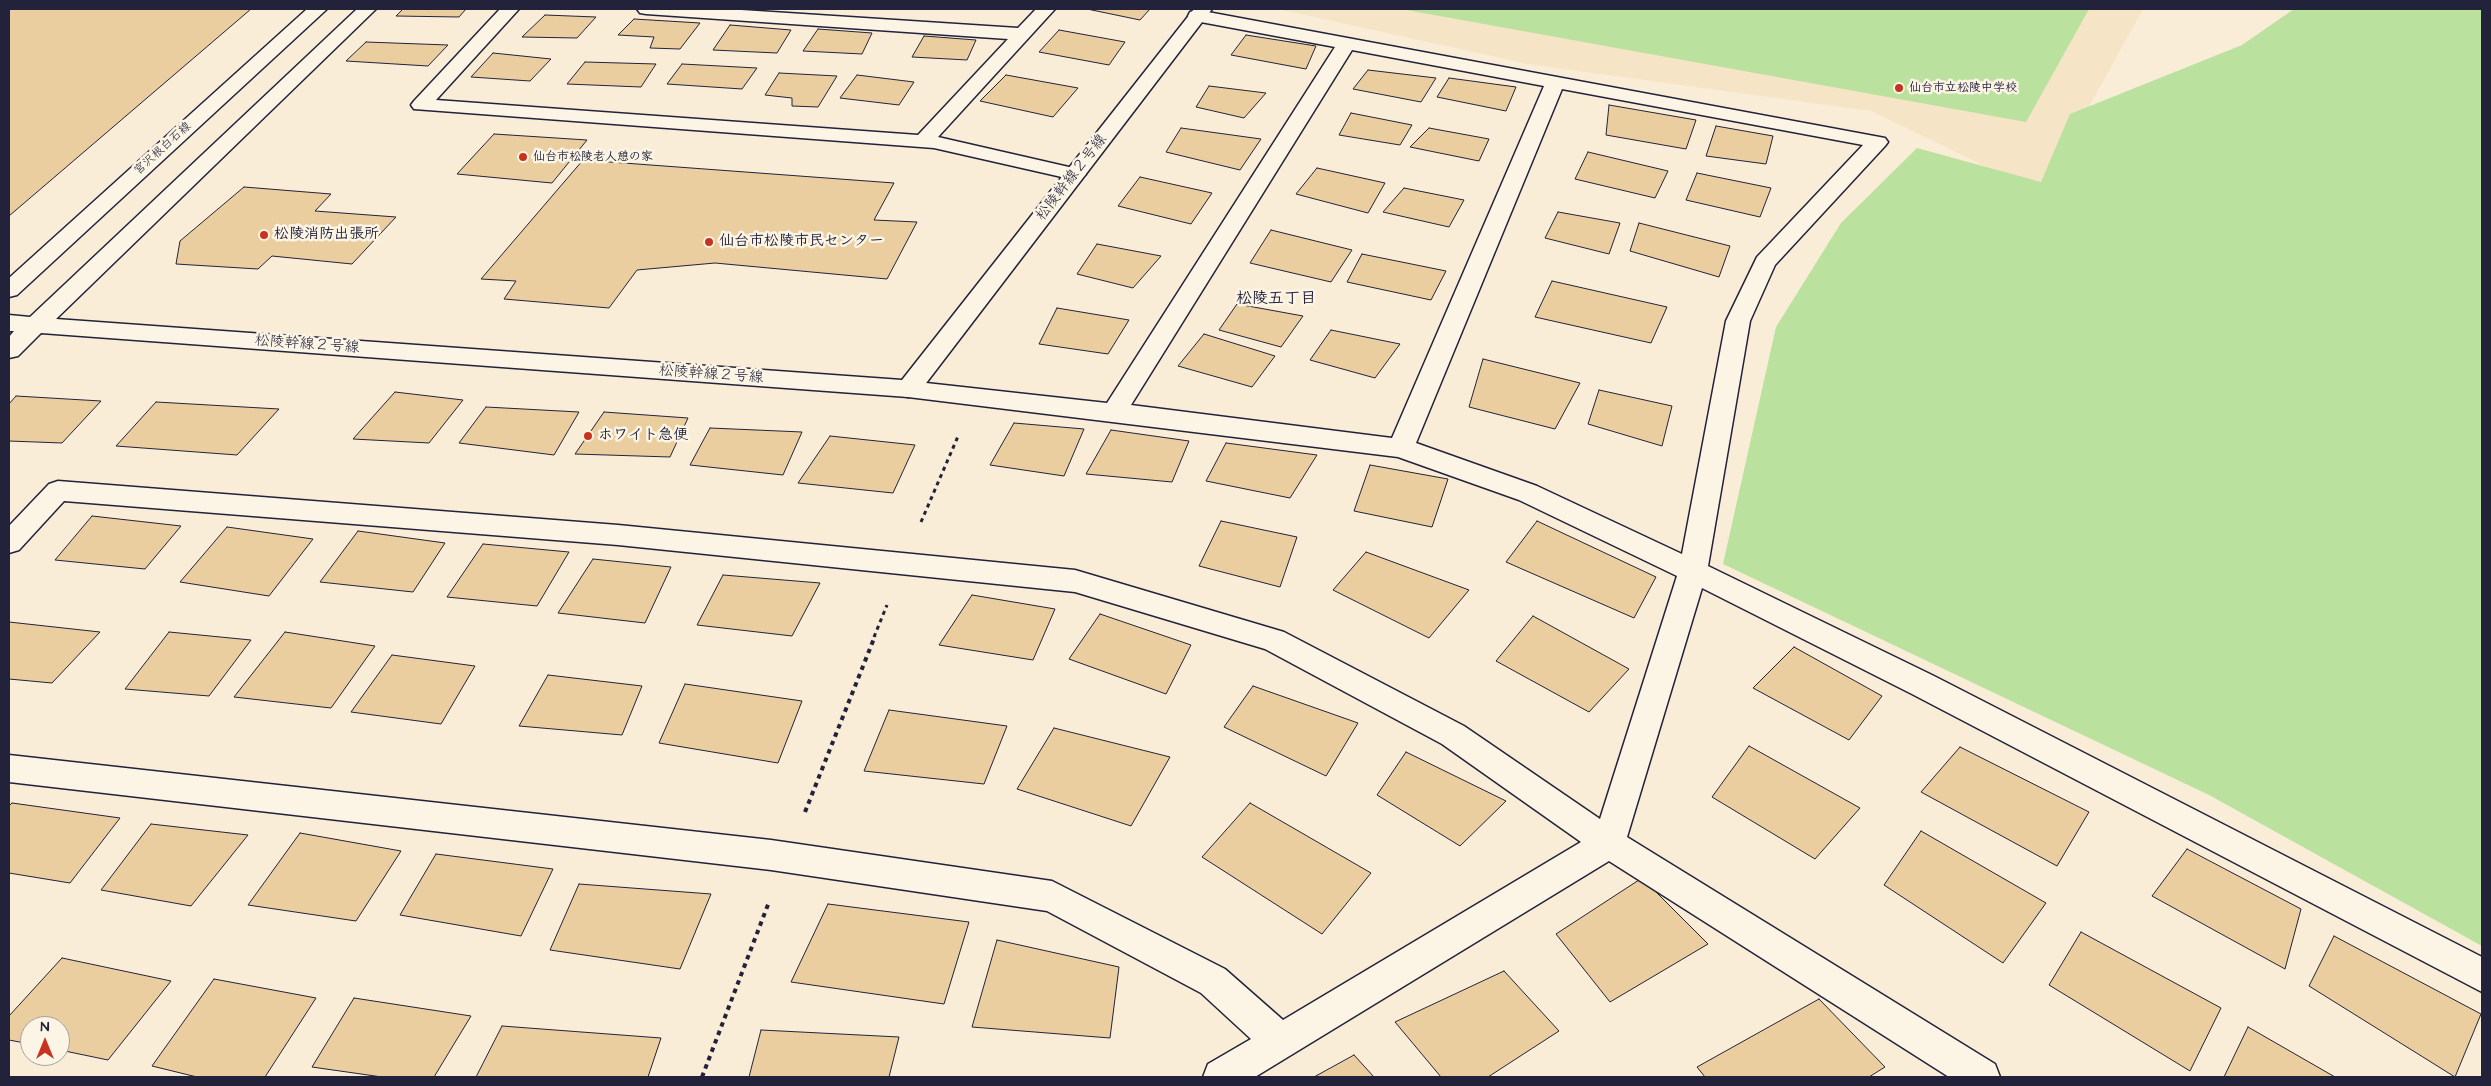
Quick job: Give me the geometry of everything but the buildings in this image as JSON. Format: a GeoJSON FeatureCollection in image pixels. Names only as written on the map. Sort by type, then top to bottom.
{"type":"FeatureCollection","features":[{"type":"Feature","properties":{"kind":"street","name":"宮沢根白石線"},"geometry":{"type":"LineString","coordinates":[[9,290],[318,9]]}},
{"type":"Feature","properties":{"kind":"street"},"geometry":{"type":"LineString","coordinates":[[9,350],[367,9]]}},
{"type":"Feature","properties":{"kind":"street"},"geometry":{"type":"LineString","coordinates":[[510,9],[421,105],[923,142],[1075,174]]}},
{"type":"Feature","properties":{"kind":"street"},"geometry":{"type":"LineString","coordinates":[[646,9],[1023,34]]}},
{"type":"Feature","properties":{"kind":"street"},"geometry":{"type":"LineString","coordinates":[[923,142],[1046,9]]}},
{"type":"Feature","properties":{"kind":"street"},"geometry":{"type":"LineString","coordinates":[[1200,12],[1347,44],[1878,142],[1765,262],[1738,321],[1693,571],[1609,843],[1221,1077]]}},
{"type":"Feature","properties":{"kind":"street","name":"松陵幹線２号線"},"geometry":{"type":"LineString","coordinates":[[9,323],[908,389],[1200,12]]}},
{"type":"Feature","properties":{"kind":"street"},"geometry":{"type":"LineString","coordinates":[[1114,412],[1347,44]]}},
{"type":"Feature","properties":{"kind":"street"},"geometry":{"type":"LineString","coordinates":[[1401,448],[1555,82]]}},
{"type":"Feature","properties":{"kind":"street"},"geometry":{"type":"LineString","coordinates":[[908,389],[1114,412],[1401,448],[1528,493],[1693,571],[1923,685],[2482,975]]}},
{"type":"Feature","properties":{"kind":"street"},"geometry":{"type":"LineString","coordinates":[[9,543],[58,490],[618,535],[1076,581],[1274,640],[1453,735],[1609,843],[1982,1077]]}},
{"type":"Feature","properties":{"kind":"street"},"geometry":{"type":"LineString","coordinates":[[9,769],[787,857],[1052,896],[1213,980],[1280,1041]]}},
{"type":"Feature","properties":{"kind":"path"},"geometry":{"type":"LineString","coordinates":[[702,1077],[787,857],[904,564],[975,396]]}},
{"type":"Feature","properties":{"kind":"shaded area","name":"仙台市立松陵中学校"},"geometry":{"type":"Polygon","coordinates":[[[1278,9],[2143,9],[2041,193],[1871,111],[1528,64],[1278,9]]]}},
{"type":"Feature","properties":{"kind":"green space"},"geometry":{"type":"Polygon","coordinates":[[[1401,9],[2089,9],[2026,122],[1401,9]]]}},
{"type":"Feature","properties":{"kind":"green space"},"geometry":{"type":"Polygon","coordinates":[[[2294,9],[2482,9],[2482,946],[2209,795],[1723,564],[1776,327],[1841,223],[1917,148],[2041,182],[2070,114],[2242,45],[2294,9]]]}},
{"type":"Feature","properties":{"kind":"place","name":"仙台市立松陵中学校"},"geometry":{"type":"Point","coordinates":[1899,88]}},
{"type":"Feature","properties":{"kind":"place","name":"仙台市松陵老人憩の家"},"geometry":{"type":"Point","coordinates":[523,157]}},
{"type":"Feature","properties":{"kind":"place","name":"松陵消防出張所"},"geometry":{"type":"Point","coordinates":[264,235]}},
{"type":"Feature","properties":{"kind":"place","name":"仙台市松陵市民センター"},"geometry":{"type":"Point","coordinates":[709,242]}},
{"type":"Feature","properties":{"kind":"place","name":"ホワイト急便"},"geometry":{"type":"Point","coordinates":[588,436]}},
{"type":"Feature","properties":{"kind":"district","name":"松陵五丁目"},"geometry":{"type":"Point","coordinates":[1276,300]}}]}
